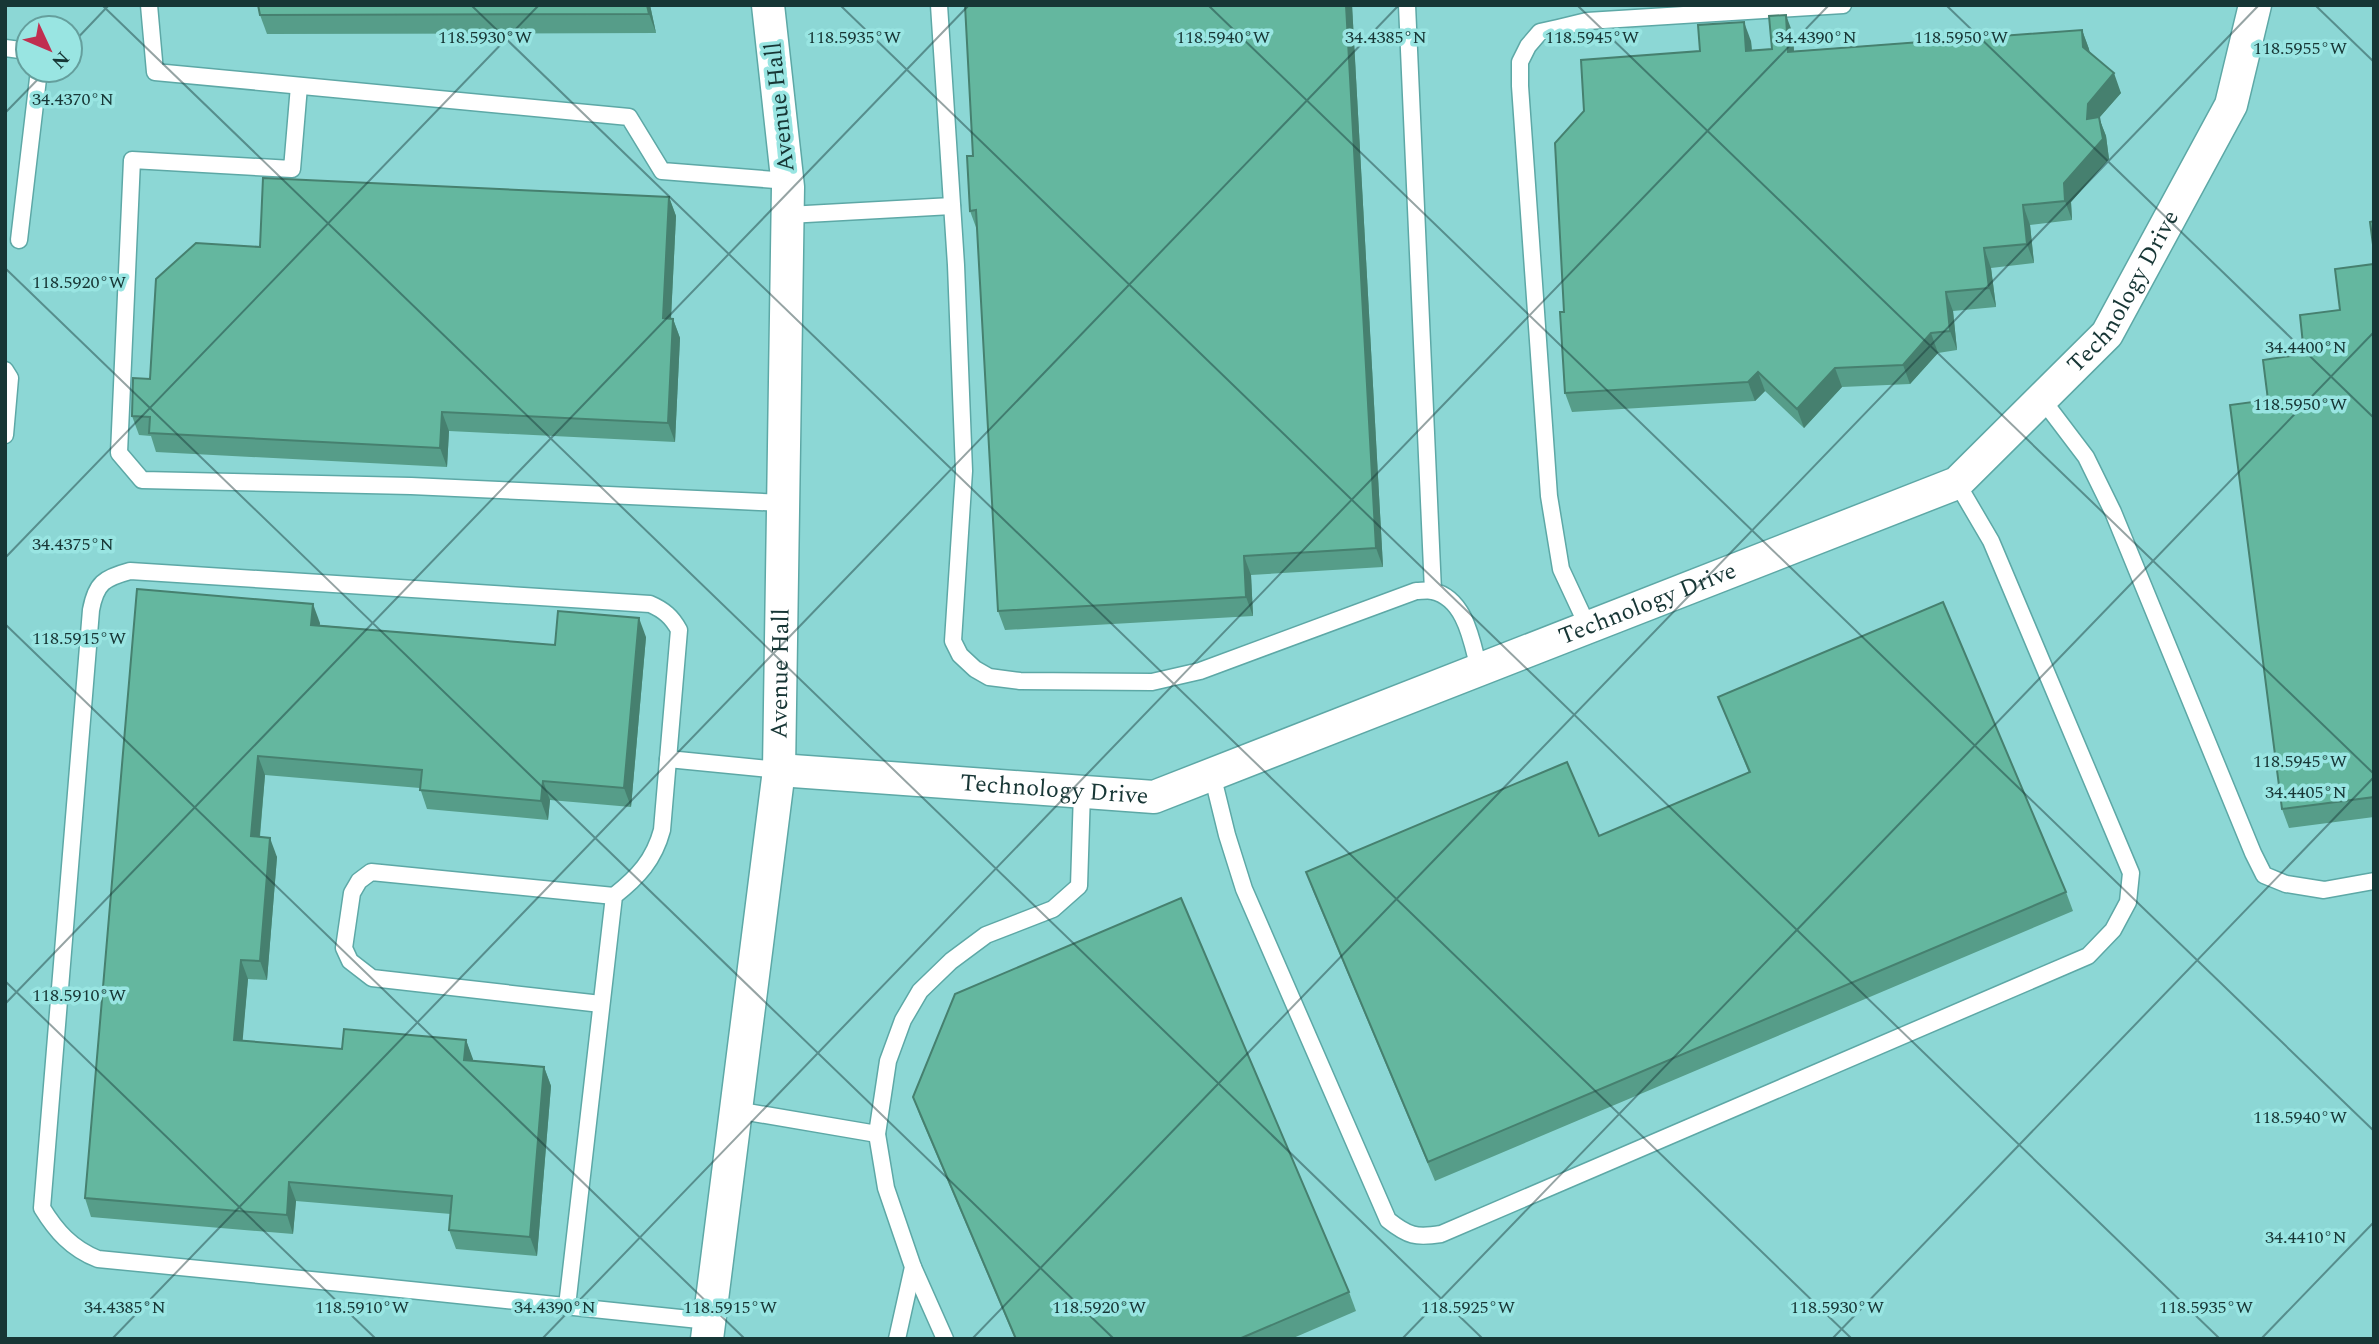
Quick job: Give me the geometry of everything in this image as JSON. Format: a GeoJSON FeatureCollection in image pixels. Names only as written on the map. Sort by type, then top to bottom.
{"type":"FeatureCollection","features":[{"type":"Feature","properties":{"kind":"street","name":"Avenue Hall"},"geometry":{"type":"LineString","coordinates":[[708,1330],[779,770],[788,181],[768,5]]}},
{"type":"Feature","properties":{"kind":"street","name":"Technology Drive"},"geometry":{"type":"LineString","coordinates":[[779,770],[1154,797],[1957,483],[2107,334],[2231,105],[2255,5]]}},
{"type":"Feature","properties":{"kind":"lane"},"geometry":{"type":"LineString","coordinates":[[149,5],[155,72],[629,117],[662,171],[788,181]]}},
{"type":"Feature","properties":{"kind":"lane"},"geometry":{"type":"LineString","coordinates":[[939,5],[953,206],[964,471],[953,641],[960,655],[989,677],[1020,681],[1152,682],[1200,671],[1416,591],[1433,591],[1447,598],[1465,621],[1479,670]]}},
{"type":"Feature","properties":{"kind":"lane"},"geometry":{"type":"LineString","coordinates":[[1407,5],[1433,591]]}},
{"type":"Feature","properties":{"kind":"lane"},"geometry":{"type":"LineString","coordinates":[[1588,627],[1561,569],[1549,496],[1520,86],[1521,61],[1528,46],[1540,32],[1587,21],[1843,5]]}},
{"type":"Feature","properties":{"kind":"lane"},"geometry":{"type":"LineString","coordinates":[[19,240],[37,84]]}},
{"type":"Feature","properties":{"kind":"lane"},"geometry":{"type":"LineString","coordinates":[[299,86],[292,169],[132,160],[120,453],[142,480],[411,486],[783,503]]}},
{"type":"Feature","properties":{"kind":"lane"},"geometry":{"type":"LineString","coordinates":[[788,215],[953,206]]}},
{"type":"Feature","properties":{"kind":"lane"},"geometry":{"type":"LineString","coordinates":[[5,370],[10,378],[5,435]]}},
{"type":"Feature","properties":{"kind":"lane"},"geometry":{"type":"LineString","coordinates":[[2042,399],[2086,457],[2113,512],[2264,874],[2286,884],[2324,890],[2374,881]]}},
{"type":"Feature","properties":{"kind":"lane"},"geometry":{"type":"LineString","coordinates":[[1212,774],[1244,889],[1388,1220],[1404,1233],[1421,1237],[1441,1234],[2088,956],[2113,930],[2128,902],[2131,873],[1991,541],[1957,483]]}},
{"type":"Feature","properties":{"kind":"lane"},"geometry":{"type":"LineString","coordinates":[[567,1306],[614,896],[649,864],[662,830],[679,630],[673,619],[663,609],[650,604],[130,571],[110,577],[94,592],[90,610],[42,1208],[52,1225],[69,1244],[98,1259],[567,1306],[708,1330]]}},
{"type":"Feature","properties":{"kind":"lane"},"geometry":{"type":"LineString","coordinates":[[668,759],[779,770]]}},
{"type":"Feature","properties":{"kind":"lane"},"geometry":{"type":"LineString","coordinates":[[945,1339],[913,1267],[886,1188],[877,1134],[888,1061],[903,1020],[920,990],[951,961],[986,935],[1054,909],[1079,886],[1082,792]]}},
{"type":"Feature","properties":{"kind":"lane"},"geometry":{"type":"LineString","coordinates":[[601,1003],[372,978],[351,961],[344,948],[352,893],[359,881],[371,872],[614,896]]}},
{"type":"Feature","properties":{"kind":"lane"},"geometry":{"type":"LineString","coordinates":[[736,1110],[877,1134]]}},
{"type":"Feature","properties":{"kind":"lane"},"geometry":{"type":"LineString","coordinates":[[897,1339],[913,1267]]}},
{"type":"Feature","properties":{"kind":"building"},"geometry":{"type":"Polygon","coordinates":[[[258,5],[647,5],[649,14],[260,15],[258,5]]]}},
{"type":"Feature","properties":{"kind":"building"},"geometry":{"type":"Polygon","coordinates":[[[965,5],[1346,5],[1376,548],[1244,556],[1246,597],[998,611],[976,210],[970,211],[967,156],[973,156],[965,5]]]}},
{"type":"Feature","properties":{"kind":"building"},"geometry":{"type":"Polygon","coordinates":[[[1786,15],[1788,52],[2082,30],[2083,47],[2114,73],[2088,104],[2087,119],[2099,117],[2103,139],[2064,183],[2065,201],[2023,205],[2027,244],[1984,248],[1989,288],[1946,292],[1950,331],[1931,333],[1903,365],[1835,368],[1797,409],[1758,372],[1748,382],[1565,393],[1560,312],[1564,312],[1555,143],[1584,111],[1581,60],[1700,51],[1698,25],[1744,22],[1746,51],[1772,49],[1769,16],[1786,15]]]}},
{"type":"Feature","properties":{"kind":"building"},"geometry":{"type":"Polygon","coordinates":[[[263,178],[669,197],[663,318],[673,319],[668,423],[442,412],[440,448],[149,433],[150,417],[132,416],[133,378],[150,379],[156,279],[196,243],[260,247],[263,178]]]}},
{"type":"Feature","properties":{"kind":"building"},"geometry":{"type":"Polygon","coordinates":[[[2374,221],[2374,252],[2370,222],[2374,221]]]}},
{"type":"Feature","properties":{"kind":"building"},"geometry":{"type":"Polygon","coordinates":[[[2374,264],[2374,797],[2282,809],[2230,405],[2268,400],[2263,360],[2304,354],[2300,315],[2340,310],[2335,269],[2374,264]]]}},
{"type":"Feature","properties":{"kind":"building"},"geometry":{"type":"Polygon","coordinates":[[[137,589],[313,604],[311,625],[555,645],[558,611],[639,618],[624,788],[543,781],[541,801],[420,790],[422,770],[258,756],[251,836],[270,838],[260,961],[241,960],[234,1040],[342,1049],[344,1029],[466,1040],[464,1060],[544,1067],[530,1237],[449,1230],[452,1196],[289,1182],[287,1215],[85,1198],[137,589]]]}},
{"type":"Feature","properties":{"kind":"building"},"geometry":{"type":"Polygon","coordinates":[[[1943,602],[2066,892],[1428,1162],[1306,872],[1567,762],[1599,836],[1750,772],[1718,697],[1943,602]]]}},
{"type":"Feature","properties":{"kind":"building"},"geometry":{"type":"Polygon","coordinates":[[[1181,898],[1349,1292],[1239,1339],[1016,1339],[913,1097],[955,994],[1181,898]]]}}]}
